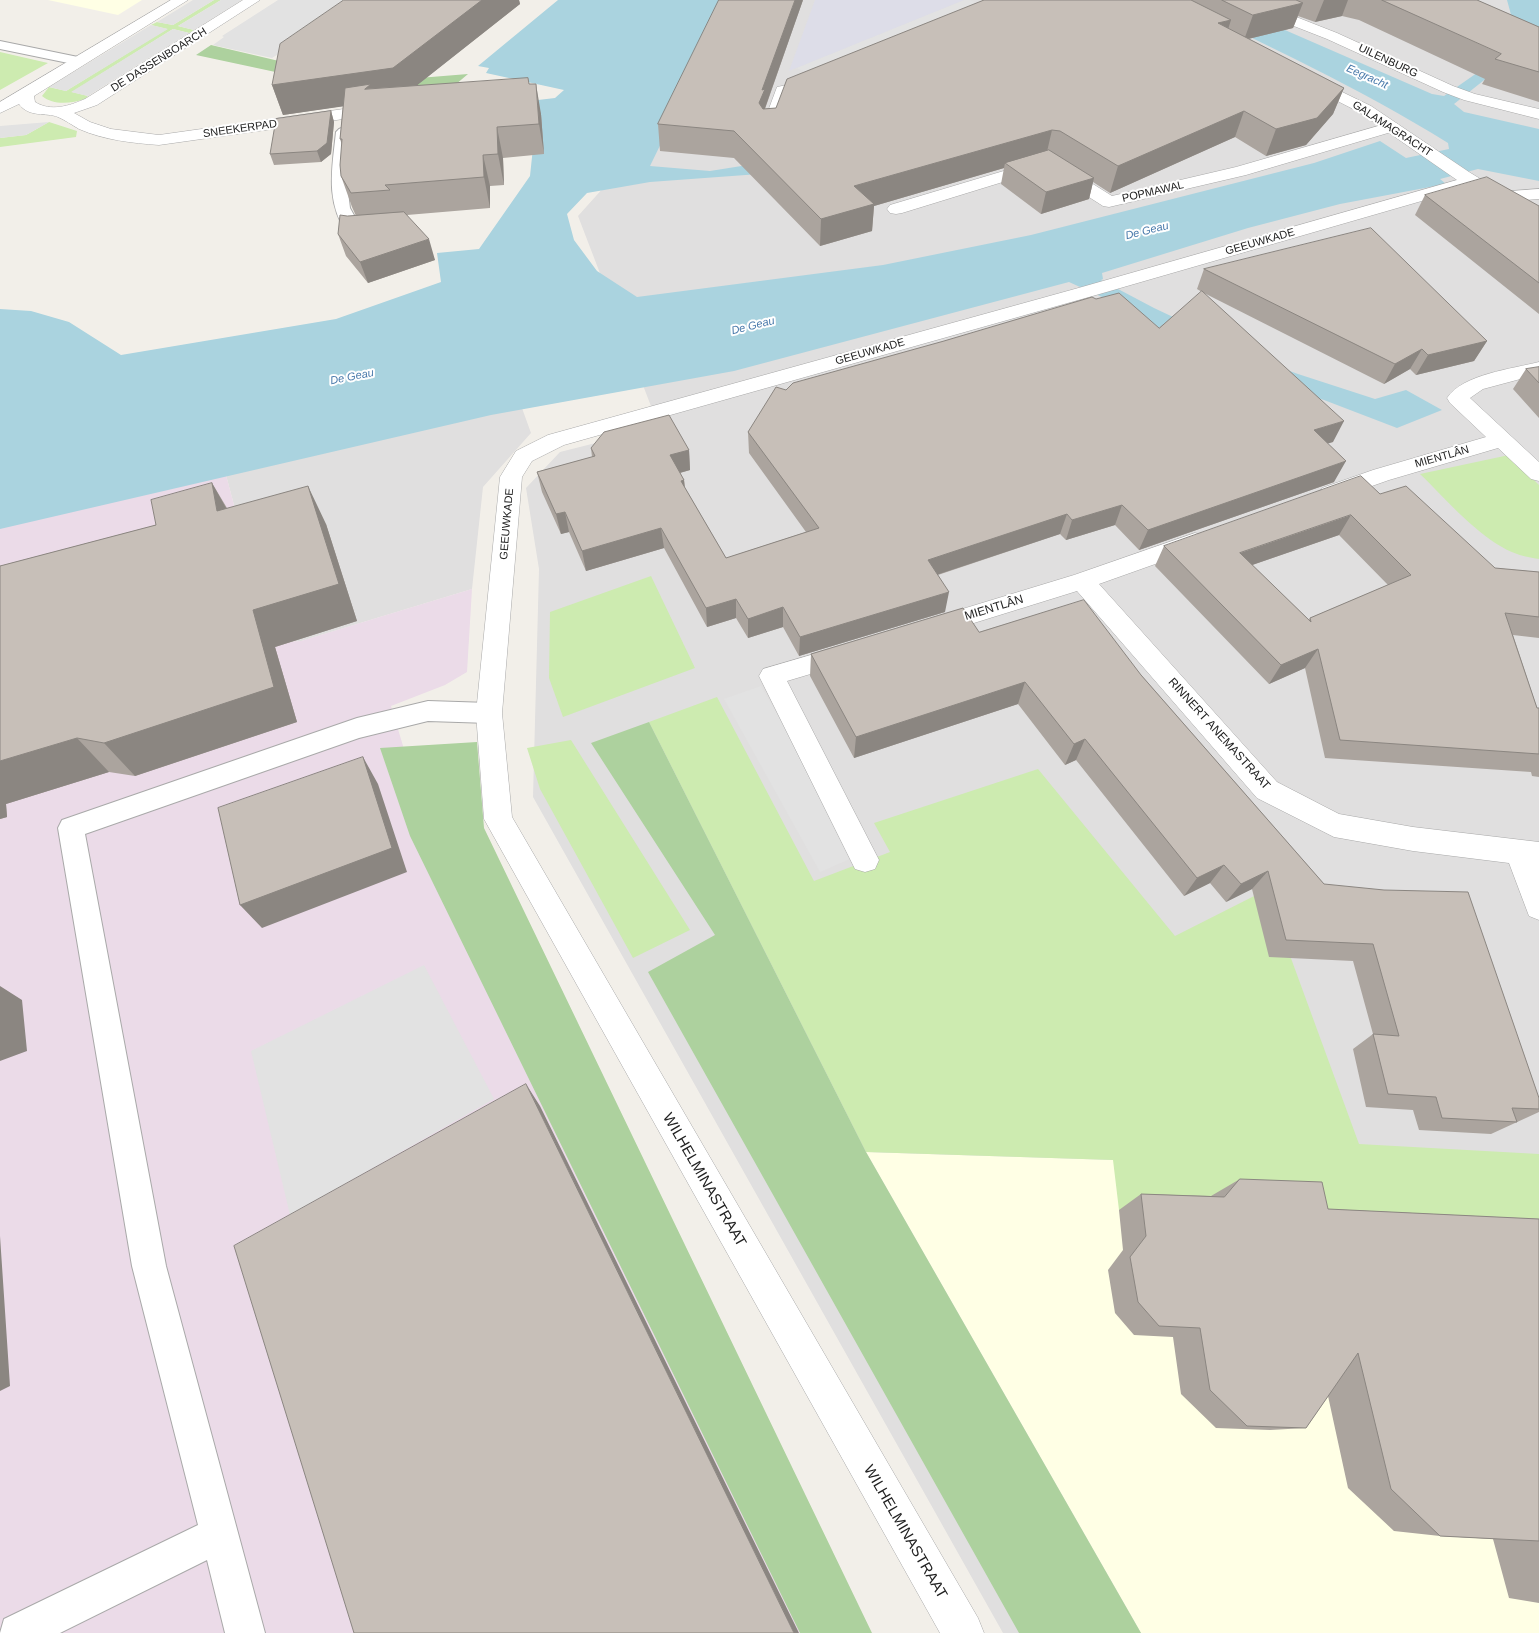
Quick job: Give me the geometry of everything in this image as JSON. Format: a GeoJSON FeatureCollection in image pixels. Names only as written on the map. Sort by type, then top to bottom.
{"type":"FeatureCollection","features":[{"type":"Feature","properties":{"kind":"street"},"geometry":{"type":"LineString","coordinates":[[0,108],[181,0]]}},
{"type":"Feature","properties":{"kind":"street","name":"DE DASSENBOARCH"},"geometry":{"type":"LineString","coordinates":[[61,112],[78,108],[90,102],[254,0]]}},
{"type":"Feature","properties":{"kind":"street","name":"UILENBURG"},"geometry":{"type":"LineString","coordinates":[[1240,0],[1332,36],[1448,89],[1470,97],[1539,114]]}},
{"type":"Feature","properties":{"kind":"street"},"geometry":{"type":"LineString","coordinates":[[769,130],[782,90],[801,87],[836,73]]}},
{"type":"Feature","properties":{"kind":"street","name":"GALAMAGRACHT"},"geometry":{"type":"LineString","coordinates":[[1295,74],[1364,108],[1467,179],[1539,224]]}},
{"type":"Feature","properties":{"kind":"street","name":"SNEEKERPAD"},"geometry":{"type":"LineString","coordinates":[[26,94],[27,104],[31,107],[39,110],[61,112],[79,125],[130,138],[159,140],[393,106]]}},
{"type":"Feature","properties":{"kind":"street","name":"POPMAWAL"},"geometry":{"type":"LineString","coordinates":[[896,209],[1047,163],[1109,202],[1240,171],[1392,127]]}},
{"type":"Feature","properties":{"kind":"street","name":"GEEUWKADE"},"geometry":{"type":"LineString","coordinates":[[489,713],[511,477],[524,456],[556,440],[1112,285],[1467,179]]}},
{"type":"Feature","properties":{"kind":"street"},"geometry":{"type":"LineString","coordinates":[[1496,197],[1539,194]]}},
{"type":"Feature","properties":{"kind":"street"},"geometry":{"type":"LineString","coordinates":[[1539,368],[1476,384],[1457,398],[1539,474]]}},
{"type":"Feature","properties":{"kind":"street","name":"MIENTLÂN"},"geometry":{"type":"LineString","coordinates":[[1308,501],[1381,475],[1502,440]]}},
{"type":"Feature","properties":{"kind":"street"},"geometry":{"type":"LineString","coordinates":[[1381,475],[1404,494]]}},
{"type":"Feature","properties":{"kind":"street","name":"MIENTLÂN"},"geometry":{"type":"LineString","coordinates":[[913,633],[1082,582],[1216,534]]}},
{"type":"Feature","properties":{"kind":"street","name":"RINNERT ANEMASTRAAT"},"geometry":{"type":"LineString","coordinates":[[1082,582],[1267,790],[1334,825],[1413,839],[1529,854]]}},
{"type":"Feature","properties":{"kind":"street"},"geometry":{"type":"LineString","coordinates":[[865,860],[772,676],[866,647]]}},
{"type":"Feature","properties":{"kind":"street","name":"WILHELMINASTRAAT"},"geometry":{"type":"LineString","coordinates":[[489,713],[498,819],[963,1633]]}},
{"type":"Feature","properties":{"kind":"street"},"geometry":{"type":"LineString","coordinates":[[1529,854],[1539,907]]}},
{"type":"Feature","properties":{"kind":"lane"},"geometry":{"type":"LineString","coordinates":[[0,45],[78,62]]}},
{"type":"Feature","properties":{"kind":"lane"},"geometry":{"type":"LineString","coordinates":[[345,114],[339,184],[342,208],[354,231],[388,229]]}},
{"type":"Feature","properties":{"kind":"lane"},"geometry":{"type":"LineString","coordinates":[[245,1633],[149,1266],[71,828],[357,728],[428,711],[489,713]]}},
{"type":"Feature","properties":{"kind":"lane"},"geometry":{"type":"LineString","coordinates":[[18,1633],[219,1534]]}},
{"type":"Feature","properties":{"kind":"shaded area"},"geometry":{"type":"Polygon","coordinates":[[[48,0],[142,0],[118,15],[48,0]]]}},
{"type":"Feature","properties":{"kind":"shaded area"},"geometry":{"type":"Polygon","coordinates":[[[193,0],[214,0],[173,25],[157,22],[193,0]]]}},
{"type":"Feature","properties":{"kind":"shaded area"},"geometry":{"type":"Polygon","coordinates":[[[221,0],[242,0],[194,30],[178,26],[221,0]]]}},
{"type":"Feature","properties":{"kind":"shaded area"},"geometry":{"type":"Polygon","coordinates":[[[278,0],[363,0],[272,58],[213,45],[224,37],[222,36],[278,0]]]}},
{"type":"Feature","properties":{"kind":"shaded area"},"geometry":{"type":"Polygon","coordinates":[[[713,0],[1525,0],[1539,28],[1539,1633],[1003,1633],[533,797],[539,569],[526,488],[560,452],[659,427],[578,216],[640,147],[713,0]]]}},
{"type":"Feature","properties":{"kind":"shaded area"},"geometry":{"type":"Polygon","coordinates":[[[815,0],[964,0],[789,71],[815,0]]]}},
{"type":"Feature","properties":{"kind":"shaded area"},"geometry":{"type":"Polygon","coordinates":[[[964,0],[970,0],[982,6],[816,76],[796,68],[964,0]]]}},
{"type":"Feature","properties":{"kind":"shaded area"},"geometry":{"type":"Polygon","coordinates":[[[151,25],[168,29],[66,91],[49,87],[151,25]]]}},
{"type":"Feature","properties":{"kind":"shaded area"},"geometry":{"type":"Polygon","coordinates":[[[173,29],[189,33],[88,96],[71,92],[173,29]]]}},
{"type":"Feature","properties":{"kind":"shaded area"},"geometry":{"type":"Polygon","coordinates":[[[49,122],[26,135],[0,138],[0,126],[49,122]]]}},
{"type":"Feature","properties":{"kind":"shaded area"},"geometry":{"type":"Polygon","coordinates":[[[518,397],[531,433],[483,487],[472,589],[301,641],[271,643],[223,464],[518,397]]]}},
{"type":"Feature","properties":{"kind":"shaded area"},"geometry":{"type":"Polygon","coordinates":[[[223,464],[271,643],[301,641],[472,589],[467,672],[445,685],[391,706],[410,769],[839,1633],[0,1633],[0,517],[223,464]]]}},
{"type":"Feature","properties":{"kind":"shaded area"},"geometry":{"type":"Polygon","coordinates":[[[761,686],[859,855],[820,872],[724,699],[761,686]]]}},
{"type":"Feature","properties":{"kind":"shaded area"},"geometry":{"type":"Polygon","coordinates":[[[424,965],[494,1099],[290,1215],[251,1051],[424,965]]]}},
{"type":"Feature","properties":{"kind":"shaded area"},"geometry":{"type":"Polygon","coordinates":[[[866,1152],[1113,1160],[1539,1179],[1539,1633],[1141,1633],[866,1152]]]}},
{"type":"Feature","properties":{"kind":"green space"},"geometry":{"type":"Polygon","coordinates":[[[214,0],[221,0],[178,26],[194,30],[189,33],[173,29],[72,92],[88,96],[85,99],[57,102],[42,96],[49,87],[66,91],[167,29],[151,25],[157,22],[173,25],[214,0]]]}},
{"type":"Feature","properties":{"kind":"green space"},"geometry":{"type":"Polygon","coordinates":[[[211,45],[279,61],[394,80],[468,74],[455,85],[397,98],[196,55],[211,45]]]}},
{"type":"Feature","properties":{"kind":"green space"},"geometry":{"type":"Polygon","coordinates":[[[0,52],[48,63],[0,90],[0,52]]]}},
{"type":"Feature","properties":{"kind":"green space"},"geometry":{"type":"Polygon","coordinates":[[[49,122],[77,131],[76,137],[0,147],[0,138],[26,135],[49,122]]]}},
{"type":"Feature","properties":{"kind":"green space"},"geometry":{"type":"Polygon","coordinates":[[[1509,455],[1539,485],[1539,559],[1515,553],[1491,540],[1469,523],[1420,474],[1509,455]]]}},
{"type":"Feature","properties":{"kind":"green space"},"geometry":{"type":"Polygon","coordinates":[[[651,576],[695,668],[563,717],[549,678],[550,612],[651,576]]]}},
{"type":"Feature","properties":{"kind":"green space"},"geometry":{"type":"Polygon","coordinates":[[[717,697],[814,881],[890,852],[874,823],[1038,769],[1175,936],[1266,890],[1359,1144],[1539,1154],[1539,1245],[1196,1213],[1119,1210],[1113,1160],[866,1152],[649,722],[717,697]]]}},
{"type":"Feature","properties":{"kind":"green space"},"geometry":{"type":"Polygon","coordinates":[[[649,722],[866,1152],[1141,1633],[1019,1633],[648,972],[715,935],[591,743],[649,722]]]}},
{"type":"Feature","properties":{"kind":"green space"},"geometry":{"type":"Polygon","coordinates":[[[571,740],[690,930],[633,958],[540,789],[527,748],[571,740]]]}},
{"type":"Feature","properties":{"kind":"green space"},"geometry":{"type":"Polygon","coordinates":[[[477,742],[484,828],[872,1633],[800,1633],[410,836],[380,748],[477,742]]]}},
{"type":"Feature","properties":{"kind":"water"},"geometry":{"type":"Polygon","coordinates":[[[558,0],[731,0],[650,166],[710,171],[792,158],[773,173],[650,182],[587,193],[567,214],[574,240],[597,271],[637,297],[883,265],[1031,235],[1314,163],[1380,141],[1406,158],[1449,149],[1448,143],[1381,104],[1173,0],[1216,0],[1432,94],[1444,96],[1494,61],[1513,22],[1507,0],[1539,0],[1539,49],[1493,73],[1454,104],[1464,112],[1539,129],[1539,181],[1478,169],[1440,179],[1446,184],[1340,204],[1248,228],[1102,273],[1103,279],[1101,280],[1154,308],[1279,367],[1375,399],[1406,390],[1442,410],[1397,428],[1324,400],[1252,378],[1102,297],[1069,282],[734,371],[491,415],[0,529],[0,309],[31,311],[69,322],[121,355],[336,319],[441,282],[437,253],[479,249],[530,176],[538,100],[555,98],[564,90],[486,73],[489,68],[478,66],[558,0]]]}},
{"type":"Feature","properties":{"kind":"building"},"geometry":{"type":"Polygon","coordinates":[[[344,0],[482,0],[393,68],[272,85],[280,44],[344,0]]]}},
{"type":"Feature","properties":{"kind":"building"},"geometry":{"type":"Polygon","coordinates":[[[719,0],[795,0],[762,90],[765,89],[759,103],[763,109],[776,108],[787,79],[984,0],[1191,0],[1231,20],[1218,23],[1344,88],[1317,118],[1276,129],[1244,111],[1118,166],[1060,131],[1052,130],[854,186],[874,204],[821,219],[734,131],[658,124],[719,0]]]}},
{"type":"Feature","properties":{"kind":"building"},"geometry":{"type":"Polygon","coordinates":[[[1222,0],[1296,0],[1303,3],[1253,15],[1222,0]]]}},
{"type":"Feature","properties":{"kind":"building"},"geometry":{"type":"Polygon","coordinates":[[[1382,0],[1477,0],[1539,27],[1539,72],[1495,59],[1501,54],[1382,0]]]}},
{"type":"Feature","properties":{"kind":"building"},"geometry":{"type":"Polygon","coordinates":[[[528,78],[529,84],[536,84],[539,124],[497,127],[498,154],[483,155],[484,177],[385,185],[390,190],[351,193],[341,176],[342,139],[340,139],[345,88],[371,84],[365,89],[528,78]]]}},
{"type":"Feature","properties":{"kind":"building"},"geometry":{"type":"Polygon","coordinates":[[[331,111],[327,143],[317,151],[270,154],[276,119],[331,111]]]}},
{"type":"Feature","properties":{"kind":"building"},"geometry":{"type":"Polygon","coordinates":[[[1049,150],[1094,178],[1046,192],[1005,163],[1049,150]]]}},
{"type":"Feature","properties":{"kind":"building"},"geometry":{"type":"Polygon","coordinates":[[[1487,177],[1539,206],[1539,283],[1425,195],[1487,177]]]}},
{"type":"Feature","properties":{"kind":"building"},"geometry":{"type":"Polygon","coordinates":[[[404,212],[429,239],[360,262],[338,234],[340,215],[404,212]]]}},
{"type":"Feature","properties":{"kind":"building"},"geometry":{"type":"Polygon","coordinates":[[[1371,228],[1487,341],[1428,355],[1422,349],[1395,364],[1204,269],[1371,228]]]}},
{"type":"Feature","properties":{"kind":"building"},"geometry":{"type":"Polygon","coordinates":[[[1202,291],[1344,421],[1314,430],[1346,461],[1148,530],[1122,505],[1072,520],[1067,514],[928,560],[949,592],[800,637],[783,607],[748,619],[736,599],[706,608],[661,528],[582,551],[565,512],[556,514],[537,472],[595,456],[591,448],[604,432],[669,415],[689,450],[670,455],[684,480],[681,481],[726,558],[819,528],[748,432],[776,387],[786,390],[793,383],[1092,297],[1096,299],[1119,293],[1159,328],[1202,291]]]}},
{"type":"Feature","properties":{"kind":"building"},"geometry":{"type":"Polygon","coordinates":[[[1539,367],[1539,383],[1526,369],[1539,367]]]}},
{"type":"Feature","properties":{"kind":"building"},"geometry":{"type":"Polygon","coordinates":[[[1361,476],[1380,494],[1406,486],[1495,568],[1539,572],[1539,617],[1505,613],[1537,708],[1539,708],[1539,754],[1340,740],[1318,649],[1281,665],[1164,546],[1361,476]],[[1351,515],[1240,553],[1311,622],[1310,618],[1411,575],[1351,515]]]}},
{"type":"Feature","properties":{"kind":"building"},"geometry":{"type":"Polygon","coordinates":[[[212,483],[217,511],[308,486],[339,584],[253,610],[274,687],[104,743],[77,738],[0,761],[0,566],[156,525],[151,500],[212,483]]]}},
{"type":"Feature","properties":{"kind":"building"},"geometry":{"type":"Polygon","coordinates":[[[1084,600],[1141,675],[1324,884],[1384,890],[1468,892],[1539,1098],[1539,1109],[1512,1108],[1517,1122],[1442,1118],[1436,1097],[1388,1094],[1373,1034],[1399,1036],[1373,944],[1286,940],[1268,871],[1241,884],[1224,865],[1197,878],[1085,739],[1074,744],[1025,682],[856,737],[811,654],[963,608],[979,632],[1084,600]]]}},
{"type":"Feature","properties":{"kind":"building"},"geometry":{"type":"Polygon","coordinates":[[[363,757],[392,848],[240,905],[218,808],[363,757]]]}},
{"type":"Feature","properties":{"kind":"building"},"geometry":{"type":"Polygon","coordinates":[[[526,1084],[794,1633],[354,1633],[234,1246],[526,1084]]]}},
{"type":"Feature","properties":{"kind":"building"},"geometry":{"type":"Polygon","coordinates":[[[1240,1179],[1322,1182],[1328,1209],[1539,1219],[1539,1541],[1440,1536],[1391,1489],[1358,1353],[1306,1428],[1247,1426],[1210,1390],[1200,1328],[1159,1326],[1138,1302],[1130,1257],[1146,1236],[1141,1194],[1224,1197],[1240,1179]]]}},
{"type":"Feature","properties":{"kind":"water label","name":"Eegracht"},"geometry":{"type":"Point","coordinates":[1367,77]}},
{"type":"Feature","properties":{"kind":"water label","name":"De Geau"},"geometry":{"type":"Point","coordinates":[1147,231]}},
{"type":"Feature","properties":{"kind":"water label","name":"De Geau"},"geometry":{"type":"Point","coordinates":[753,326]}},
{"type":"Feature","properties":{"kind":"water label","name":"De Geau"},"geometry":{"type":"Point","coordinates":[352,377]}}]}
